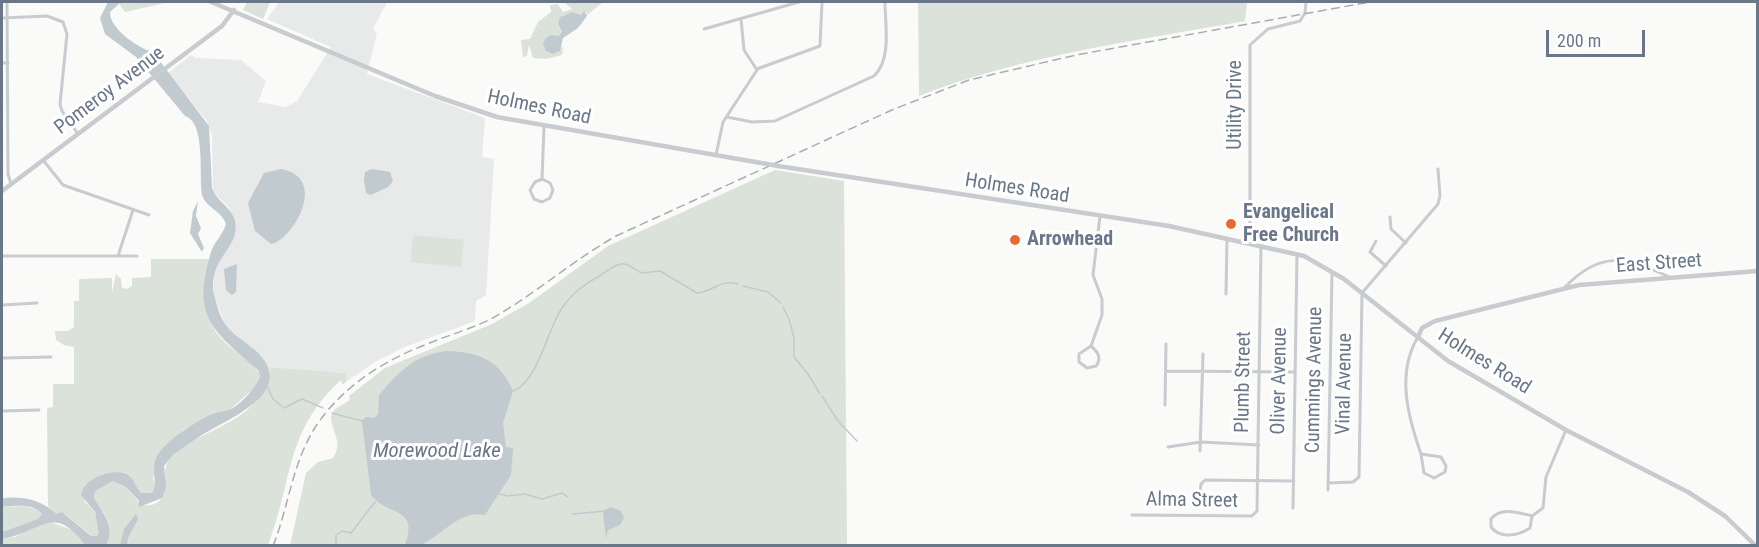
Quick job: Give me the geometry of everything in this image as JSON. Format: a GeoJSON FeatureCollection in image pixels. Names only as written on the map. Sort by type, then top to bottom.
{"type":"FeatureCollection","features":[{"type":"Feature","properties":{"kind":"street"},"geometry":{"type":"LineString","coordinates":[[7,2],[8,170],[11,184]]}},
{"type":"Feature","properties":{"kind":"street","name":"Holmes Road"},"geometry":{"type":"LineString","coordinates":[[211,2],[435,96],[497,117],[778,166],[1169,226],[1297,254],[1332,271],[1448,361],[1485,385],[1566,430],[1688,492],[1725,516],[1756,546]]}},
{"type":"Feature","properties":{"kind":"street"},"geometry":{"type":"LineString","coordinates":[[704,29],[799,2]]}},
{"type":"Feature","properties":{"kind":"street"},"geometry":{"type":"LineString","coordinates":[[717,155],[720,131],[757,70],[820,46],[822,2]]}},
{"type":"Feature","properties":{"kind":"street"},"geometry":{"type":"LineString","coordinates":[[727,117],[758,122],[775,120],[874,76],[881,68],[885,56],[885,2]]}},
{"type":"Feature","properties":{"kind":"street","name":"Utility Drive"},"geometry":{"type":"LineString","coordinates":[[1250,243],[1250,45],[1268,29],[1300,21],[1305,13],[1306,2]]}},
{"type":"Feature","properties":{"kind":"street","name":"Pomeroy Avenue"},"geometry":{"type":"LineString","coordinates":[[2,191],[222,26],[234,10]]}},
{"type":"Feature","properties":{"kind":"street"},"geometry":{"type":"LineString","coordinates":[[2,18],[47,16],[63,22],[67,34],[60,104],[62,111],[78,134]]}},
{"type":"Feature","properties":{"kind":"street"},"geometry":{"type":"LineString","coordinates":[[741,19],[744,50],[757,70]]}},
{"type":"Feature","properties":{"kind":"street"},"geometry":{"type":"LineString","coordinates":[[2,63],[8,63]]}},
{"type":"Feature","properties":{"kind":"street"},"geometry":{"type":"LineString","coordinates":[[542,180],[544,127]]}},
{"type":"Feature","properties":{"kind":"street"},"geometry":{"type":"LineString","coordinates":[[43,160],[60,183],[149,215]]}},
{"type":"Feature","properties":{"kind":"street"},"geometry":{"type":"LineString","coordinates":[[1362,293],[1438,204],[1440,196],[1438,169]]}},
{"type":"Feature","properties":{"kind":"street"},"geometry":{"type":"LineString","coordinates":[[542,180],[551,185],[553,192],[548,200],[540,202],[533,198],[530,190],[535,182],[542,180]]}},
{"type":"Feature","properties":{"kind":"street"},"geometry":{"type":"LineString","coordinates":[[118,256],[133,210]]}},
{"type":"Feature","properties":{"kind":"street"},"geometry":{"type":"LineString","coordinates":[[1091,346],[1098,354],[1099,360],[1096,366],[1087,368],[1079,362],[1079,354],[1091,346],[1102,315],[1102,299],[1093,275],[1100,216]]}},
{"type":"Feature","properties":{"kind":"street"},"geometry":{"type":"LineString","coordinates":[[1390,218],[1391,229],[1406,243]]}},
{"type":"Feature","properties":{"kind":"street"},"geometry":{"type":"LineString","coordinates":[[1226,294],[1227,238]]}},
{"type":"Feature","properties":{"kind":"street"},"geometry":{"type":"LineString","coordinates":[[1376,241],[1370,252],[1386,266]]}},
{"type":"Feature","properties":{"kind":"street","name":"Plumb Street"},"geometry":{"type":"LineString","coordinates":[[1252,516],[1257,511],[1261,245]]}},
{"type":"Feature","properties":{"kind":"street","name":"Oliver Avenue"},"geometry":{"type":"LineString","coordinates":[[1293,508],[1297,254]]}},
{"type":"Feature","properties":{"kind":"street"},"geometry":{"type":"LineString","coordinates":[[2,256],[137,256]]}},
{"type":"Feature","properties":{"kind":"street"},"geometry":{"type":"LineString","coordinates":[[1564,288],[1583,270],[1603,260],[1612,259],[1634,264],[1673,279]]}},
{"type":"Feature","properties":{"kind":"street","name":"Cummings Avenue"},"geometry":{"type":"LineString","coordinates":[[1328,490],[1332,271]]}},
{"type":"Feature","properties":{"kind":"street","name":"East Street"},"geometry":{"type":"LineString","coordinates":[[1418,337],[1422,328],[1435,321],[1564,288],[1758,271]]}},
{"type":"Feature","properties":{"kind":"street","name":"Vinal Avenue"},"geometry":{"type":"LineString","coordinates":[[1329,483],[1353,482],[1359,477],[1362,293]]}},
{"type":"Feature","properties":{"kind":"street"},"geometry":{"type":"LineString","coordinates":[[2,305],[37,303]]}},
{"type":"Feature","properties":{"kind":"street"},"geometry":{"type":"LineString","coordinates":[[1418,337],[1410,349],[1406,390],[1410,419],[1421,454],[1424,473],[1434,478],[1445,472],[1446,466],[1441,457],[1421,454]]}},
{"type":"Feature","properties":{"kind":"street"},"geometry":{"type":"LineString","coordinates":[[1165,405],[1166,344]]}},
{"type":"Feature","properties":{"kind":"street"},"geometry":{"type":"LineString","coordinates":[[1200,451],[1203,354]]}},
{"type":"Feature","properties":{"kind":"street"},"geometry":{"type":"LineString","coordinates":[[2,358],[51,357]]}},
{"type":"Feature","properties":{"kind":"street"},"geometry":{"type":"LineString","coordinates":[[1166,371],[1295,372]]}},
{"type":"Feature","properties":{"kind":"street"},"geometry":{"type":"LineString","coordinates":[[2,411],[39,410]]}},
{"type":"Feature","properties":{"kind":"street"},"geometry":{"type":"LineString","coordinates":[[1532,516],[1530,528],[1517,534],[1501,534],[1491,527],[1493,516],[1501,512],[1532,516],[1543,508],[1546,477],[1566,430]]}},
{"type":"Feature","properties":{"kind":"street"},"geometry":{"type":"LineString","coordinates":[[1168,447],[1201,442],[1259,445]]}},
{"type":"Feature","properties":{"kind":"street"},"geometry":{"type":"LineString","coordinates":[[1199,499],[1203,481],[1294,481]]}},
{"type":"Feature","properties":{"kind":"street","name":"Alma Street"},"geometry":{"type":"LineString","coordinates":[[1132,515],[1252,516]]}},
{"type":"Feature","properties":{"kind":"shaded area"},"geometry":{"type":"Polygon","coordinates":[[[122,2],[169,2],[125,12],[119,4],[122,2]]]}},
{"type":"Feature","properties":{"kind":"shaded area"},"geometry":{"type":"Polygon","coordinates":[[[247,2],[270,2],[263,19],[243,10],[247,2]]]}},
{"type":"Feature","properties":{"kind":"shaded area"},"geometry":{"type":"Polygon","coordinates":[[[279,2],[387,2],[373,29],[377,33],[367,74],[485,118],[482,157],[494,159],[486,295],[476,301],[475,321],[405,347],[375,362],[346,382],[346,373],[268,367],[253,349],[227,329],[214,296],[213,273],[231,244],[235,223],[230,209],[213,191],[212,135],[207,121],[168,73],[191,55],[196,58],[241,60],[266,81],[258,102],[286,107],[297,101],[331,47],[267,19],[279,2]]]}},
{"type":"Feature","properties":{"kind":"shaded area"},"geometry":{"type":"Polygon","coordinates":[[[564,2],[603,2],[586,16],[587,12],[580,15],[572,12],[562,16],[558,24],[562,33],[558,37],[555,35],[548,52],[556,53],[563,46],[562,55],[546,59],[533,58],[529,45],[527,56],[523,57],[521,40],[530,39],[538,22],[551,12],[550,5],[558,4],[563,12],[572,9],[564,2]]]}},
{"type":"Feature","properties":{"kind":"shaded area"},"geometry":{"type":"Polygon","coordinates":[[[918,2],[1247,2],[1245,21],[1039,60],[959,82],[919,96],[918,2]]]}},
{"type":"Feature","properties":{"kind":"shaded area"},"geometry":{"type":"Polygon","coordinates":[[[775,170],[844,181],[847,545],[290,546],[306,473],[318,462],[333,458],[336,452],[337,442],[331,416],[335,409],[350,400],[349,396],[385,368],[492,324],[529,303],[608,246],[775,170]]]}},
{"type":"Feature","properties":{"kind":"shaded area"},"geometry":{"type":"Polygon","coordinates":[[[413,235],[464,240],[461,267],[411,262],[413,235]]]}},
{"type":"Feature","properties":{"kind":"shaded area"},"geometry":{"type":"Polygon","coordinates":[[[151,259],[209,259],[204,283],[208,317],[220,337],[250,363],[260,375],[253,389],[232,408],[211,415],[183,430],[153,477],[156,488],[152,494],[141,493],[121,474],[111,473],[84,501],[98,520],[99,535],[93,537],[65,514],[57,514],[48,506],[47,408],[53,407],[53,384],[74,384],[74,347],[56,340],[55,331],[68,331],[74,327],[74,301],[79,301],[79,279],[112,278],[112,292],[116,274],[121,279],[122,288],[127,289],[132,286],[132,278],[151,277],[151,259]]]}},
{"type":"Feature","properties":{"kind":"shaded area"},"geometry":{"type":"Polygon","coordinates":[[[268,367],[347,373],[346,382],[342,385],[341,380],[323,399],[299,438],[268,545],[106,545],[110,533],[108,520],[94,498],[95,490],[113,481],[126,487],[141,505],[152,505],[159,501],[163,495],[167,463],[172,456],[251,407],[264,388],[270,371],[268,367]]]}},
{"type":"Feature","properties":{"kind":"shaded area"},"geometry":{"type":"Polygon","coordinates":[[[25,506],[38,510],[42,514],[38,519],[2,532],[2,507],[25,506]]]}},
{"type":"Feature","properties":{"kind":"shaded area"},"geometry":{"type":"Polygon","coordinates":[[[50,522],[75,531],[85,545],[2,545],[2,539],[15,537],[50,522]]]}},
{"type":"Feature","properties":{"kind":"water"},"geometry":{"type":"Polygon","coordinates":[[[108,2],[121,2],[110,12],[114,25],[133,42],[153,52],[209,126],[212,188],[235,221],[233,240],[215,273],[213,284],[215,298],[225,324],[255,350],[267,364],[270,377],[267,389],[247,409],[173,455],[164,466],[166,488],[162,498],[139,507],[139,501],[126,487],[113,481],[95,491],[94,498],[109,527],[109,539],[106,545],[85,545],[74,532],[64,525],[55,523],[2,539],[2,532],[38,519],[42,514],[29,507],[2,507],[2,498],[10,497],[31,500],[57,514],[62,512],[91,536],[97,536],[99,533],[95,512],[81,495],[87,484],[99,476],[113,472],[131,477],[141,493],[152,493],[155,484],[155,462],[161,450],[197,422],[210,415],[233,408],[252,390],[260,376],[258,370],[228,344],[218,332],[205,307],[203,292],[205,274],[212,248],[226,224],[202,195],[199,139],[196,128],[192,120],[185,116],[136,57],[105,34],[100,18],[108,2]]]}},
{"type":"Feature","properties":{"kind":"water"},"geometry":{"type":"Polygon","coordinates":[[[584,11],[587,16],[578,28],[563,38],[560,51],[553,54],[546,51],[543,43],[546,38],[551,35],[559,36],[562,32],[558,24],[560,17],[572,12],[581,15],[584,11]]]}},
{"type":"Feature","properties":{"kind":"water"},"geometry":{"type":"Polygon","coordinates":[[[281,169],[296,175],[303,184],[305,196],[296,221],[288,232],[271,244],[255,231],[248,203],[264,173],[281,169]]]}},
{"type":"Feature","properties":{"kind":"water"},"geometry":{"type":"Polygon","coordinates":[[[372,169],[390,172],[393,181],[388,187],[371,195],[366,193],[364,180],[365,172],[372,169]]]}},
{"type":"Feature","properties":{"kind":"water"},"geometry":{"type":"Polygon","coordinates":[[[198,201],[196,216],[201,228],[198,234],[204,248],[202,252],[190,233],[193,211],[198,201]]]}},
{"type":"Feature","properties":{"kind":"water"},"geometry":{"type":"Polygon","coordinates":[[[237,264],[236,292],[232,295],[226,290],[224,269],[237,264]]]}},
{"type":"Feature","properties":{"kind":"water","name":"Morewood Lake"},"geometry":{"type":"Polygon","coordinates":[[[447,351],[479,356],[495,365],[508,380],[513,391],[503,423],[506,447],[513,448],[511,475],[485,515],[467,516],[420,545],[405,545],[408,524],[405,518],[377,502],[371,495],[362,421],[366,417],[374,418],[378,414],[379,395],[401,372],[425,356],[447,351]]]}},
{"type":"Feature","properties":{"kind":"water"},"geometry":{"type":"Polygon","coordinates":[[[611,507],[621,511],[624,518],[620,525],[608,530],[606,539],[603,511],[611,507]]]}},
{"type":"Feature","properties":{"kind":"water"},"geometry":{"type":"Polygon","coordinates":[[[136,514],[138,519],[128,538],[127,545],[120,545],[124,529],[136,514]]]}},
{"type":"Feature","properties":{"kind":"waterway"},"geometry":{"type":"LineString","coordinates":[[513,391],[522,386],[536,367],[566,303],[584,285],[617,265],[625,264],[641,273],[660,271],[697,293],[721,284],[738,284]]}},
{"type":"Feature","properties":{"kind":"waterway"},"geometry":{"type":"LineString","coordinates":[[743,286],[768,292],[781,303]]}},
{"type":"Feature","properties":{"kind":"waterway"},"geometry":{"type":"LineString","coordinates":[[783,307],[788,317]]}},
{"type":"Feature","properties":{"kind":"waterway"},"geometry":{"type":"LineString","coordinates":[[789,319],[794,338],[794,357],[820,394]]}},
{"type":"Feature","properties":{"kind":"waterway"},"geometry":{"type":"LineString","coordinates":[[268,388],[273,399],[284,408],[302,399],[323,408]]}},
{"type":"Feature","properties":{"kind":"waterway"},"geometry":{"type":"LineString","coordinates":[[822,396],[838,421],[857,441]]}},
{"type":"Feature","properties":{"kind":"waterway"},"geometry":{"type":"LineString","coordinates":[[332,413],[362,421]]}},
{"type":"Feature","properties":{"kind":"waterway"},"geometry":{"type":"LineString","coordinates":[[499,494],[508,496],[525,494],[542,499],[562,493],[568,497]]}},
{"type":"Feature","properties":{"kind":"waterway"},"geometry":{"type":"LineString","coordinates":[[336,546],[336,535],[342,531],[351,533],[375,502]]}},
{"type":"Feature","properties":{"kind":"waterway"},"geometry":{"type":"LineString","coordinates":[[573,514],[605,511]]}},
{"type":"Feature","properties":{"kind":"railway"},"geometry":{"type":"LineString","coordinates":[[273,546],[296,470],[308,440],[327,412],[351,387],[395,358],[491,319],[616,236],[894,109],[969,80],[1076,55],[1370,2]]}},
{"type":"Feature","properties":{"kind":"place","name":"Evangelical Free Church"},"geometry":{"type":"Point","coordinates":[1231,224]}},
{"type":"Feature","properties":{"kind":"place","name":"Arrowhead"},"geometry":{"type":"Point","coordinates":[1015,240]}}]}
